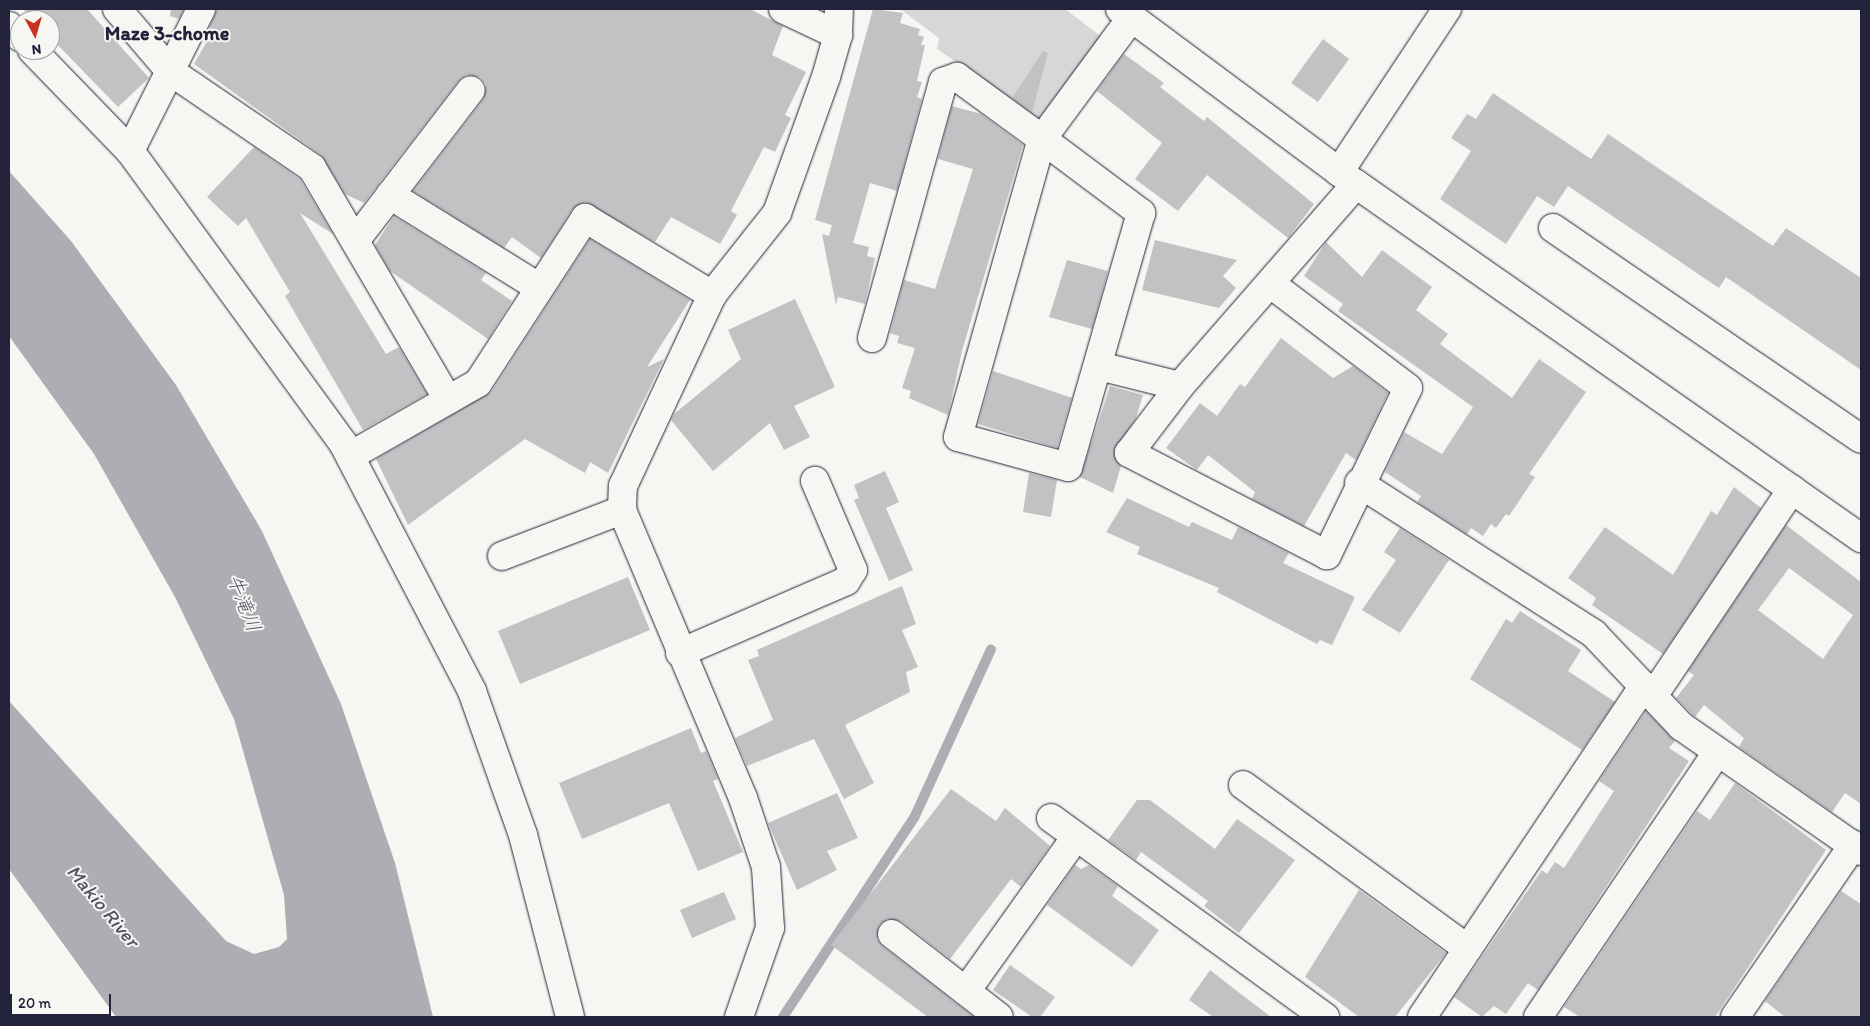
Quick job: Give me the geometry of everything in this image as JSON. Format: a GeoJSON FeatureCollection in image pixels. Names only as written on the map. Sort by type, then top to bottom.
{"type":"FeatureCollection","features":[{"type":"Feature","properties":{"kind":"street"},"geometry":{"type":"LineString","coordinates":[[117,9],[170,71],[312,168],[448,400]]}},
{"type":"Feature","properties":{"kind":"street"},"geometry":{"type":"LineString","coordinates":[[130,152],[201,9]]}},
{"type":"Feature","properties":{"kind":"street"},"geometry":{"type":"LineString","coordinates":[[783,9],[838,35]]}},
{"type":"Feature","properties":{"kind":"street"},"geometry":{"type":"LineString","coordinates":[[739,1017],[770,928],[766,867],[743,798],[680,653],[622,510],[623,486],[712,295],[777,212],[838,35],[839,9]]}},
{"type":"Feature","properties":{"kind":"street"},"geometry":{"type":"LineString","coordinates":[[1271,284],[1408,388],[1359,483],[1327,555],[1130,453],[1180,386],[1271,284],[1348,178],[1447,9]]}},
{"type":"Feature","properties":{"kind":"street"},"geometry":{"type":"LineString","coordinates":[[872,338],[944,82],[957,77],[1042,139],[1141,212],[1099,366],[1068,467],[958,437],[1042,139],[1126,13],[1348,178],[1792,489],[1855,528]]}},
{"type":"Feature","properties":{"kind":"street"},"geometry":{"type":"LineString","coordinates":[[42,60],[130,152],[350,456],[472,690],[523,835],[570,1017]]}},
{"type":"Feature","properties":{"kind":"street"},"geometry":{"type":"LineString","coordinates":[[355,241],[471,90]]}},
{"type":"Feature","properties":{"kind":"street"},"geometry":{"type":"LineString","coordinates":[[390,195],[540,288]]}},
{"type":"Feature","properties":{"kind":"street"},"geometry":{"type":"LineString","coordinates":[[350,456],[478,383],[585,218],[712,295]]}},
{"type":"Feature","properties":{"kind":"street"},"geometry":{"type":"LineString","coordinates":[[1553,228],[1861,439]]}},
{"type":"Feature","properties":{"kind":"street"},"geometry":{"type":"LineString","coordinates":[[1099,366],[1180,386]]}},
{"type":"Feature","properties":{"kind":"street"},"geometry":{"type":"LineString","coordinates":[[680,653],[846,580],[852,570],[815,481]]}},
{"type":"Feature","properties":{"kind":"street"},"geometry":{"type":"LineString","coordinates":[[1359,483],[1594,634],[1681,726],[1717,753],[1857,848],[1735,1017]]}},
{"type":"Feature","properties":{"kind":"street"},"geometry":{"type":"LineString","coordinates":[[1422,1017],[1648,691],[1792,489]]}},
{"type":"Feature","properties":{"kind":"street"},"geometry":{"type":"LineString","coordinates":[[502,556],[622,510]]}},
{"type":"Feature","properties":{"kind":"street"},"geometry":{"type":"LineString","coordinates":[[1538,1017],[1717,753]]}},
{"type":"Feature","properties":{"kind":"street"},"geometry":{"type":"LineString","coordinates":[[1242,785],[1468,949]]}},
{"type":"Feature","properties":{"kind":"street"},"geometry":{"type":"LineString","coordinates":[[1051,818],[1325,1017]]}},
{"type":"Feature","properties":{"kind":"street"},"geometry":{"type":"LineString","coordinates":[[966,991],[1076,837]]}},
{"type":"Feature","properties":{"kind":"street"},"geometry":{"type":"LineString","coordinates":[[892,934],[999,1017]]}},
{"type":"Feature","properties":{"kind":"shaded area"},"geometry":{"type":"Polygon","coordinates":[[[900,9],[1065,9],[1103,38],[1041,120],[937,49],[939,38],[900,9]]]}},
{"type":"Feature","properties":{"kind":"water"},"geometry":{"type":"Polygon","coordinates":[[[9,171],[71,241],[176,385],[262,531],[341,704],[395,863],[433,1017],[116,1017],[9,869],[9,701],[226,941],[254,954],[279,947],[287,939],[284,895],[234,719],[175,597],[94,454],[9,336],[9,171]]]}},
{"type":"Feature","properties":{"kind":"building"},"geometry":{"type":"Polygon","coordinates":[[[87,9],[149,78],[118,107],[60,47],[60,10],[24,10],[87,9]]]}},
{"type":"Feature","properties":{"kind":"building"},"geometry":{"type":"Polygon","coordinates":[[[171,9],[184,9],[179,19],[170,16],[171,9]]]}},
{"type":"Feature","properties":{"kind":"building"},"geometry":{"type":"Polygon","coordinates":[[[217,9],[750,9],[783,26],[772,55],[806,72],[785,115],[791,118],[775,152],[764,147],[731,211],[737,215],[720,244],[671,217],[655,242],[585,202],[572,210],[541,258],[512,237],[504,248],[413,191],[483,100],[486,84],[480,77],[466,75],[459,80],[364,203],[345,194],[321,155],[194,64],[214,29],[209,28],[217,9]]]}},
{"type":"Feature","properties":{"kind":"building"},"geometry":{"type":"Polygon","coordinates":[[[873,9],[903,13],[900,23],[920,29],[918,35],[924,37],[921,45],[925,45],[917,81],[922,82],[917,97],[922,99],[897,191],[870,183],[853,243],[869,247],[867,256],[875,258],[865,304],[838,297],[836,305],[822,234],[829,236],[832,225],[815,220],[873,9]]]}},
{"type":"Feature","properties":{"kind":"building"},"geometry":{"type":"Polygon","coordinates":[[[1323,39],[1349,59],[1318,102],[1291,83],[1323,39]]]}},
{"type":"Feature","properties":{"kind":"building"},"geometry":{"type":"Polygon","coordinates":[[[1043,51],[1048,53],[1032,112],[1012,98],[1043,51]]]}},
{"type":"Feature","properties":{"kind":"building"},"geometry":{"type":"Polygon","coordinates":[[[1124,54],[1164,83],[1160,87],[1204,121],[1207,117],[1314,204],[1288,238],[1207,175],[1178,211],[1135,179],[1162,143],[1097,91],[1124,54]]]}},
{"type":"Feature","properties":{"kind":"building"},"geometry":{"type":"Polygon","coordinates":[[[1493,93],[1591,159],[1608,134],[1773,246],[1786,228],[1861,278],[1861,370],[1726,277],[1719,288],[1568,186],[1554,207],[1537,196],[1506,244],[1440,199],[1471,151],[1451,138],[1467,114],[1476,119],[1493,93]]]}},
{"type":"Feature","properties":{"kind":"building"},"geometry":{"type":"Polygon","coordinates":[[[952,106],[981,114],[1023,145],[962,351],[948,415],[909,398],[911,391],[902,388],[915,348],[897,343],[899,336],[890,333],[904,280],[935,289],[973,169],[938,159],[952,106]]]}},
{"type":"Feature","properties":{"kind":"building"},"geometry":{"type":"Polygon","coordinates":[[[254,147],[300,179],[333,234],[300,213],[386,354],[399,347],[427,394],[363,430],[285,296],[290,292],[246,218],[238,226],[207,197],[254,147]]]}},
{"type":"Feature","properties":{"kind":"building"},"geometry":{"type":"Polygon","coordinates":[[[394,216],[486,273],[481,280],[512,301],[488,339],[390,271],[375,245],[394,216]]]}},
{"type":"Feature","properties":{"kind":"building"},"geometry":{"type":"Polygon","coordinates":[[[590,239],[690,300],[647,367],[664,359],[608,473],[590,462],[585,473],[525,439],[408,525],[376,459],[491,392],[590,239]]]}},
{"type":"Feature","properties":{"kind":"building"},"geometry":{"type":"Polygon","coordinates":[[[1155,240],[1237,260],[1223,276],[1236,288],[1219,308],[1142,290],[1155,240]]]}},
{"type":"Feature","properties":{"kind":"building"},"geometry":{"type":"Polygon","coordinates":[[[1326,242],[1362,277],[1382,250],[1432,287],[1416,310],[1448,334],[1440,344],[1512,398],[1539,359],[1586,392],[1529,474],[1535,477],[1509,516],[1506,514],[1496,528],[1491,524],[1483,536],[1471,528],[1467,534],[1417,502],[1421,496],[1385,472],[1404,432],[1442,454],[1473,407],[1338,311],[1343,304],[1304,276],[1326,242]]]}},
{"type":"Feature","properties":{"kind":"building"},"geometry":{"type":"Polygon","coordinates":[[[1067,260],[1108,271],[1092,329],[1049,317],[1067,260]]]}},
{"type":"Feature","properties":{"kind":"building"},"geometry":{"type":"Polygon","coordinates":[[[795,299],[835,387],[794,406],[810,437],[784,450],[770,423],[713,471],[671,420],[674,414],[741,359],[728,330],[795,299]]]}},
{"type":"Feature","properties":{"kind":"building"},"geometry":{"type":"Polygon","coordinates":[[[1281,338],[1333,378],[1353,366],[1388,393],[1356,460],[1346,453],[1304,526],[1252,499],[1255,492],[1208,455],[1197,470],[1166,448],[1200,403],[1217,416],[1240,384],[1245,387],[1281,338]]]}},
{"type":"Feature","properties":{"kind":"building"},"geometry":{"type":"Polygon","coordinates":[[[993,371],[1072,398],[1057,448],[978,424],[993,371]]]}},
{"type":"Feature","properties":{"kind":"building"},"geometry":{"type":"Polygon","coordinates":[[[1110,386],[1143,395],[1136,418],[1114,451],[1121,466],[1113,493],[1080,477],[1110,386]]]}},
{"type":"Feature","properties":{"kind":"building"},"geometry":{"type":"Polygon","coordinates":[[[885,471],[899,502],[886,508],[913,570],[889,581],[854,500],[859,498],[854,485],[885,471]]]}},
{"type":"Feature","properties":{"kind":"building"},"geometry":{"type":"Polygon","coordinates":[[[1029,473],[1057,480],[1051,517],[1023,512],[1029,473]]]}},
{"type":"Feature","properties":{"kind":"building"},"geometry":{"type":"Polygon","coordinates":[[[1734,487],[1761,508],[1663,654],[1592,605],[1596,598],[1568,578],[1605,527],[1673,575],[1711,511],[1717,515],[1734,487]]]}},
{"type":"Feature","properties":{"kind":"building"},"geometry":{"type":"Polygon","coordinates":[[[1127,498],[1189,527],[1192,522],[1232,540],[1238,527],[1289,553],[1283,563],[1355,597],[1332,645],[1320,640],[1317,644],[1217,592],[1219,588],[1137,554],[1140,547],[1106,532],[1127,498]]]}},
{"type":"Feature","properties":{"kind":"building"},"geometry":{"type":"Polygon","coordinates":[[[1786,525],[1861,582],[1861,804],[1845,793],[1832,812],[1739,747],[1744,738],[1704,705],[1695,717],[1676,698],[1694,675],[1688,671],[1786,525]],[[1789,568],[1758,610],[1823,659],[1853,615],[1789,568]]]}},
{"type":"Feature","properties":{"kind":"building"},"geometry":{"type":"Polygon","coordinates":[[[1400,528],[1449,560],[1400,633],[1362,610],[1396,560],[1384,552],[1400,528]]]}},
{"type":"Feature","properties":{"kind":"building"},"geometry":{"type":"Polygon","coordinates":[[[628,577],[650,630],[520,684],[498,631],[628,577]]]}},
{"type":"Feature","properties":{"kind":"building"},"geometry":{"type":"Polygon","coordinates":[[[902,586],[916,624],[902,630],[918,667],[906,672],[910,692],[845,725],[874,783],[844,799],[814,739],[747,766],[735,738],[773,720],[748,660],[759,656],[757,650],[902,586]]]}},
{"type":"Feature","properties":{"kind":"building"},"geometry":{"type":"Polygon","coordinates":[[[1520,611],[1581,650],[1568,671],[1615,702],[1582,750],[1470,679],[1506,619],[1512,623],[1520,611]]]}},
{"type":"Feature","properties":{"kind":"building"},"geometry":{"type":"Polygon","coordinates":[[[1646,711],[1675,741],[1669,748],[1689,761],[1538,990],[1528,983],[1506,1014],[1494,1006],[1482,1017],[1454,997],[1542,870],[1547,874],[1555,862],[1564,868],[1614,791],[1599,781],[1646,711]]]}},
{"type":"Feature","properties":{"kind":"building"},"geometry":{"type":"Polygon","coordinates":[[[691,728],[701,753],[706,751],[718,779],[713,781],[743,852],[698,871],[669,803],[582,839],[559,783],[691,728]]]}},
{"type":"Feature","properties":{"kind":"building"},"geometry":{"type":"Polygon","coordinates":[[[1735,783],[1826,850],[1715,1017],[1580,1017],[1564,1007],[1697,811],[1710,820],[1735,783]]]}},
{"type":"Feature","properties":{"kind":"building"},"geometry":{"type":"Polygon","coordinates":[[[951,789],[996,821],[1005,808],[1050,846],[1021,887],[1011,879],[950,959],[901,921],[887,919],[879,925],[877,939],[882,946],[974,1017],[928,1017],[831,945],[951,789]]]}},
{"type":"Feature","properties":{"kind":"building"},"geometry":{"type":"Polygon","coordinates":[[[837,793],[858,838],[827,851],[837,870],[797,890],[768,823],[837,793]]]}},
{"type":"Feature","properties":{"kind":"building"},"geometry":{"type":"Polygon","coordinates":[[[1137,800],[1150,800],[1215,849],[1237,819],[1295,860],[1239,933],[1204,906],[1208,901],[1141,852],[1136,860],[1108,840],[1137,800]]]}},
{"type":"Feature","properties":{"kind":"building"},"geometry":{"type":"Polygon","coordinates":[[[1075,865],[1081,869],[1089,865],[1118,886],[1112,896],[1159,930],[1132,967],[1047,905],[1075,865]]]}},
{"type":"Feature","properties":{"kind":"building"},"geometry":{"type":"Polygon","coordinates":[[[1359,890],[1446,953],[1395,1017],[1359,1017],[1305,977],[1359,890]]]}},
{"type":"Feature","properties":{"kind":"building"},"geometry":{"type":"Polygon","coordinates":[[[1841,891],[1861,904],[1861,1017],[1785,1017],[1765,1001],[1841,891]]]}},
{"type":"Feature","properties":{"kind":"building"},"geometry":{"type":"Polygon","coordinates":[[[724,892],[736,919],[692,938],[680,910],[724,892]]]}},
{"type":"Feature","properties":{"kind":"building"},"geometry":{"type":"Polygon","coordinates":[[[1010,965],[1055,997],[1040,1017],[1032,1017],[993,990],[1010,965]]]}},
{"type":"Feature","properties":{"kind":"building"},"geometry":{"type":"Polygon","coordinates":[[[1210,970],[1271,1017],[1213,1017],[1189,1000],[1210,970]]]}},
{"type":"Feature","properties":{"kind":"waterway"},"geometry":{"type":"LineString","coordinates":[[783,1017],[915,816],[991,649]]}},
{"type":"Feature","properties":{"kind":"district","name":"Maze 3-chome"},"geometry":{"type":"Point","coordinates":[167,33]}},
{"type":"Feature","properties":{"kind":"water label","name":"牛滝川"},"geometry":{"type":"Point","coordinates":[244,603]}},
{"type":"Feature","properties":{"kind":"water label","name":"Makio River"},"geometry":{"type":"Point","coordinates":[103,906]}}]}
